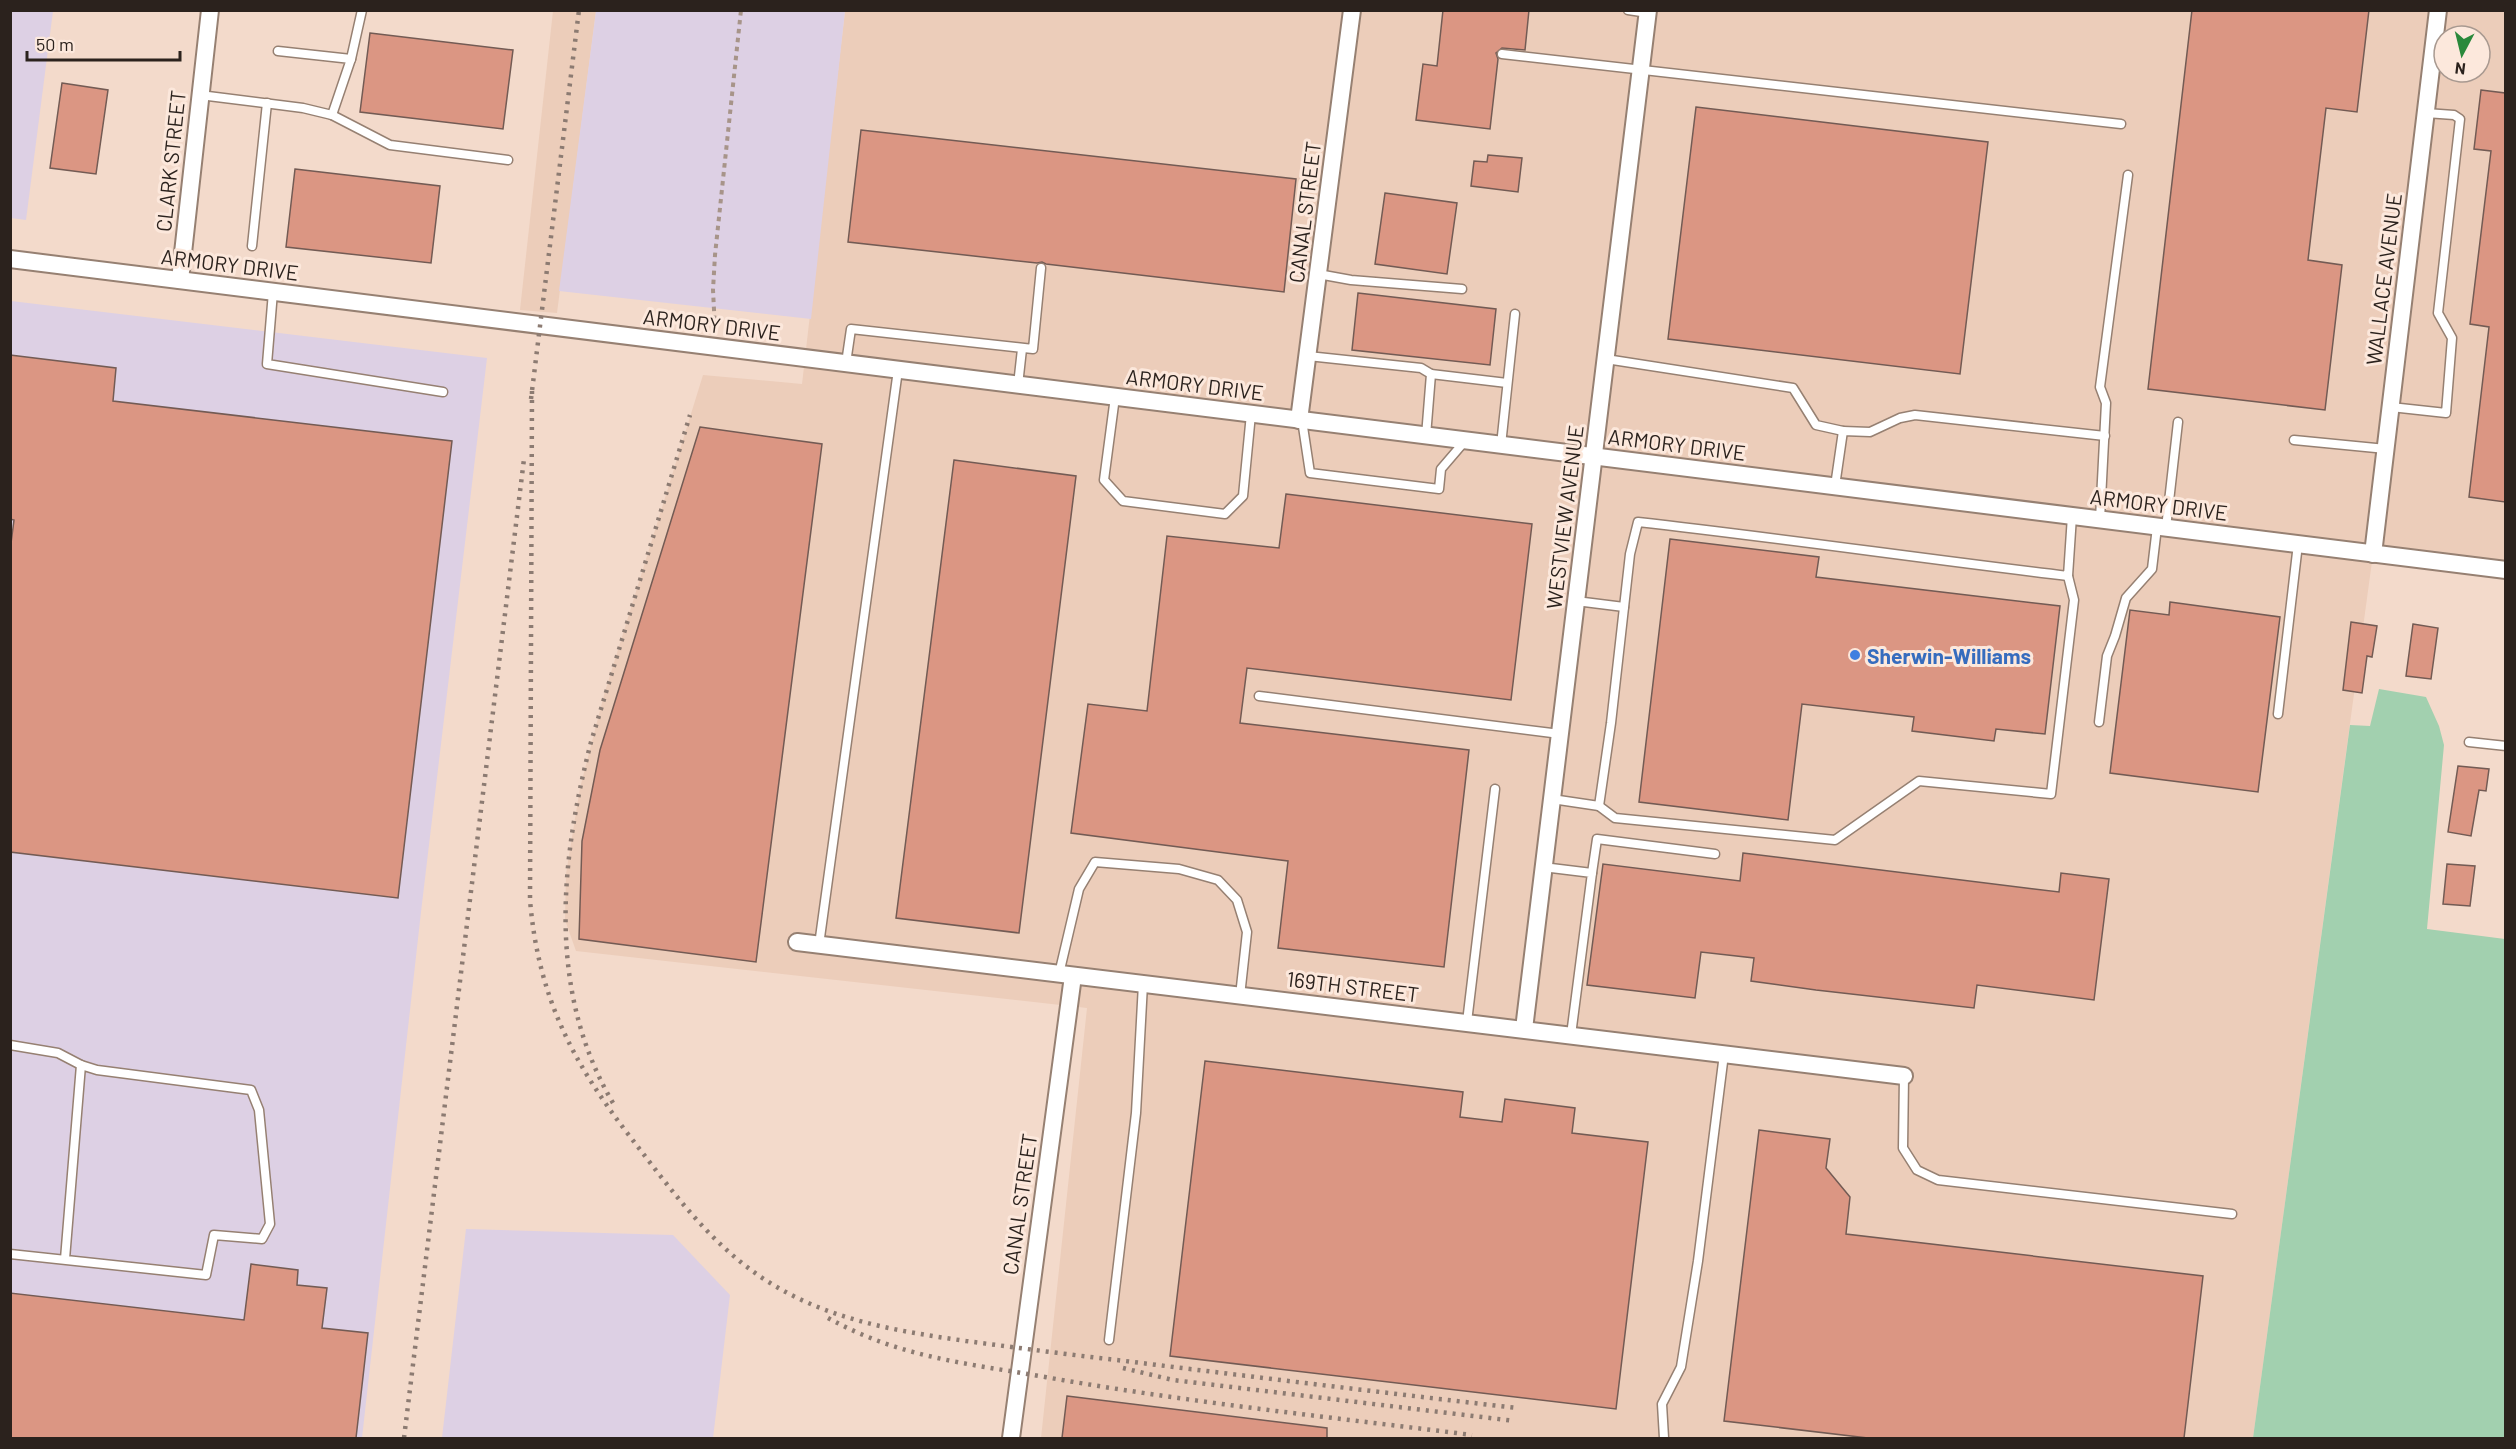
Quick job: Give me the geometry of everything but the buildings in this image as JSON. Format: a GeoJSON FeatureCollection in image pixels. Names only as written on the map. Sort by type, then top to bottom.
{"type":"FeatureCollection","features":[{"type":"Feature","properties":{"kind":"street","name":"CLARK STREET"},"geometry":{"type":"LineString","coordinates":[[180,280],[210,10]]}},
{"type":"Feature","properties":{"kind":"street","name":"CANAL STREET"},"geometry":{"type":"LineString","coordinates":[[1301,420],[1352,10]]}},
{"type":"Feature","properties":{"kind":"street","name":"WALLACE AVENUE"},"geometry":{"type":"LineString","coordinates":[[2373,554],[2438,10]]}},
{"type":"Feature","properties":{"kind":"street","name":"WESTVIEW AVENUE"},"geometry":{"type":"LineString","coordinates":[[1524,1029],[1648,12]]}},
{"type":"Feature","properties":{"kind":"street","name":"ARMORY DRIVE"},"geometry":{"type":"LineString","coordinates":[[10,260],[2505,570]]}},
{"type":"Feature","properties":{"kind":"street","name":"169TH STREET"},"geometry":{"type":"LineString","coordinates":[[797,942],[1904,1076]]}},
{"type":"Feature","properties":{"kind":"street","name":"CANAL STREET"},"geometry":{"type":"LineString","coordinates":[[1011,1438],[1066,975]]}},
{"type":"Feature","properties":{"kind":"lane"},"geometry":{"type":"LineString","coordinates":[[332,115],[351,59],[362,10]]}},
{"type":"Feature","properties":{"kind":"lane"},"geometry":{"type":"LineString","coordinates":[[1629,10],[1648,12]]}},
{"type":"Feature","properties":{"kind":"lane"},"geometry":{"type":"LineString","coordinates":[[278,51],[351,59]]}},
{"type":"Feature","properties":{"kind":"lane"},"geometry":{"type":"LineString","coordinates":[[1502,54],[2121,124]]}},
{"type":"Feature","properties":{"kind":"lane"},"geometry":{"type":"LineString","coordinates":[[200,95],[303,108],[332,115],[390,145],[508,160]]}},
{"type":"Feature","properties":{"kind":"lane"},"geometry":{"type":"LineString","coordinates":[[252,246],[267,103]]}},
{"type":"Feature","properties":{"kind":"lane"},"geometry":{"type":"LineString","coordinates":[[2391,407],[2446,414],[2452,338],[2438,313],[2460,119],[2454,115],[2426,112]]}},
{"type":"Feature","properties":{"kind":"lane"},"geometry":{"type":"LineString","coordinates":[[2100,519],[2106,403],[2100,387],[2128,175]]}},
{"type":"Feature","properties":{"kind":"lane"},"geometry":{"type":"LineString","coordinates":[[846,363],[851,329],[1033,349],[1041,268]]}},
{"type":"Feature","properties":{"kind":"lane"},"geometry":{"type":"LineString","coordinates":[[1318,274],[1351,280],[1462,289]]}},
{"type":"Feature","properties":{"kind":"lane"},"geometry":{"type":"LineString","coordinates":[[273,292],[267,364],[442,392]]}},
{"type":"Feature","properties":{"kind":"lane"},"geometry":{"type":"LineString","coordinates":[[1501,445],[1515,314]]}},
{"type":"Feature","properties":{"kind":"lane"},"geometry":{"type":"LineString","coordinates":[[1018,385],[1022,349]]}},
{"type":"Feature","properties":{"kind":"lane"},"geometry":{"type":"LineString","coordinates":[[1308,356],[1421,368],[1431,374],[1507,383]]}},
{"type":"Feature","properties":{"kind":"lane"},"geometry":{"type":"LineString","coordinates":[[1606,359],[1793,388],[1816,425],[1843,431],[1870,432],[1900,418],[1915,415],[2105,436]]}},
{"type":"Feature","properties":{"kind":"lane"},"geometry":{"type":"LineString","coordinates":[[819,945],[898,370]]}},
{"type":"Feature","properties":{"kind":"lane"},"geometry":{"type":"LineString","coordinates":[[1426,436],[1431,374]]}},
{"type":"Feature","properties":{"kind":"lane"},"geometry":{"type":"LineString","coordinates":[[1114,397],[1104,480],[1123,501],[1225,514],[1243,496],[1251,414]]}},
{"type":"Feature","properties":{"kind":"lane"},"geometry":{"type":"LineString","coordinates":[[1301,420],[1310,472],[1439,489],[1441,469],[1465,440]]}},
{"type":"Feature","properties":{"kind":"lane"},"geometry":{"type":"LineString","coordinates":[[2099,722],[2107,656],[2126,598],[2152,569],[2162,527],[2178,422]]}},
{"type":"Feature","properties":{"kind":"lane"},"geometry":{"type":"LineString","coordinates":[[1835,486],[1843,431]]}},
{"type":"Feature","properties":{"kind":"lane"},"geometry":{"type":"LineString","coordinates":[[2294,440],[2386,449]]}},
{"type":"Feature","properties":{"kind":"lane"},"geometry":{"type":"LineString","coordinates":[[1552,799],[1599,806],[1615,818],[1835,840],[1919,781],[2051,794],[2074,600],[2068,576],[2072,516]]}},
{"type":"Feature","properties":{"kind":"lane"},"geometry":{"type":"LineString","coordinates":[[1599,806],[1630,554],[1638,522],[1764,536],[1834,548],[1924,556],[2068,576]]}},
{"type":"Feature","properties":{"kind":"lane"},"geometry":{"type":"LineString","coordinates":[[2278,714],[2298,544]]}},
{"type":"Feature","properties":{"kind":"lane"},"geometry":{"type":"LineString","coordinates":[[1576,601],[1624,607]]}},
{"type":"Feature","properties":{"kind":"lane"},"geometry":{"type":"LineString","coordinates":[[1259,696],[1560,734]]}},
{"type":"Feature","properties":{"kind":"lane"},"geometry":{"type":"LineString","coordinates":[[2469,742],[2505,746]]}},
{"type":"Feature","properties":{"kind":"lane"},"geometry":{"type":"LineString","coordinates":[[1467,1022],[1495,789]]}},
{"type":"Feature","properties":{"kind":"lane"},"geometry":{"type":"LineString","coordinates":[[1571,1035],[1598,839],[1715,854]]}},
{"type":"Feature","properties":{"kind":"lane"},"geometry":{"type":"LineString","coordinates":[[1066,975],[1079,889],[1095,862],[1179,869],[1218,880],[1236,900],[1247,932],[1240,996]]}},
{"type":"Feature","properties":{"kind":"lane"},"geometry":{"type":"LineString","coordinates":[[1544,867],[1592,873]]}},
{"type":"Feature","properties":{"kind":"lane"},"geometry":{"type":"LineString","coordinates":[[1109,1340],[1136,1113],[1143,984]]}},
{"type":"Feature","properties":{"kind":"lane"},"geometry":{"type":"LineString","coordinates":[[10,1045],[58,1053],[81,1065],[97,1070],[251,1090],[259,1110],[270,1224],[262,1239],[214,1235],[206,1275],[10,1254]]}},
{"type":"Feature","properties":{"kind":"lane"},"geometry":{"type":"LineString","coordinates":[[1664,1438],[1662,1404],[1681,1367],[1698,1261],[1724,1054]]}},
{"type":"Feature","properties":{"kind":"lane"},"geometry":{"type":"LineString","coordinates":[[65,1259],[81,1065]]}},
{"type":"Feature","properties":{"kind":"lane"},"geometry":{"type":"LineString","coordinates":[[1904,1076],[1903,1148],[1917,1170],[1938,1180],[2232,1215]]}},
{"type":"Feature","properties":{"kind":"path"},"geometry":{"type":"LineString","coordinates":[[717,347],[713,290],[715,255],[741,10]]}},
{"type":"Feature","properties":{"kind":"shaded area"},"geometry":{"type":"Polygon","coordinates":[[[11,10],[53,11],[26,220],[11,218],[11,10]]]}},
{"type":"Feature","properties":{"kind":"shaded area"},"geometry":{"type":"Polygon","coordinates":[[[553,11],[596,11],[557,313],[520,310],[553,11]]]}},
{"type":"Feature","properties":{"kind":"shaded area"},"geometry":{"type":"Polygon","coordinates":[[[596,11],[845,11],[811,319],[559,291],[596,11]]]}},
{"type":"Feature","properties":{"kind":"shaded area"},"geometry":{"type":"Polygon","coordinates":[[[845,11],[2505,11],[2505,570],[2373,554],[2253,1438],[1041,1438],[1087,1008],[576,951],[565,920],[566,874],[580,788],[604,695],[703,375],[802,384],[845,11]]]}},
{"type":"Feature","properties":{"kind":"shaded area"},"geometry":{"type":"Polygon","coordinates":[[[11,301],[487,358],[421,912],[362,1438],[11,1438],[11,301]]]}},
{"type":"Feature","properties":{"kind":"shaded area"},"geometry":{"type":"Polygon","coordinates":[[[466,1229],[673,1235],[730,1295],[713,1438],[442,1438],[466,1229]]]}},
{"type":"Feature","properties":{"kind":"green space"},"geometry":{"type":"Polygon","coordinates":[[[2379,689],[2426,697],[2439,726],[2444,745],[2427,929],[2505,939],[2505,1438],[2253,1438],[2350,725],[2370,726],[2379,689]]]}},
{"type":"Feature","properties":{"kind":"railway"},"geometry":{"type":"LineString","coordinates":[[531,399],[579,10]]}},
{"type":"Feature","properties":{"kind":"railway"},"geometry":{"type":"LineString","coordinates":[[532,391],[530,900],[534,934],[549,996],[574,1052],[590,1080],[659,1175],[709,1232],[746,1266],[790,1294],[838,1314],[888,1328],[1046,1351],[1517,1408]]}},
{"type":"Feature","properties":{"kind":"railway"},"geometry":{"type":"LineString","coordinates":[[613,1103],[592,1060],[577,1016],[569,971],[566,926],[567,879],[572,833],[591,742],[690,415]]}},
{"type":"Feature","properties":{"kind":"railway"},"geometry":{"type":"LineString","coordinates":[[404,1438],[524,459]]}},
{"type":"Feature","properties":{"kind":"railway"},"geometry":{"type":"LineString","coordinates":[[828,1318],[908,1351],[961,1363],[1151,1394],[1472,1435]]}},
{"type":"Feature","properties":{"kind":"railway"},"geometry":{"type":"LineString","coordinates":[[1123,1368],[1173,1380],[1515,1421]]}},
{"type":"Feature","properties":{"kind":"place","name":"Sherwin-Williams"},"geometry":{"type":"Point","coordinates":[1855,655]}}]}
